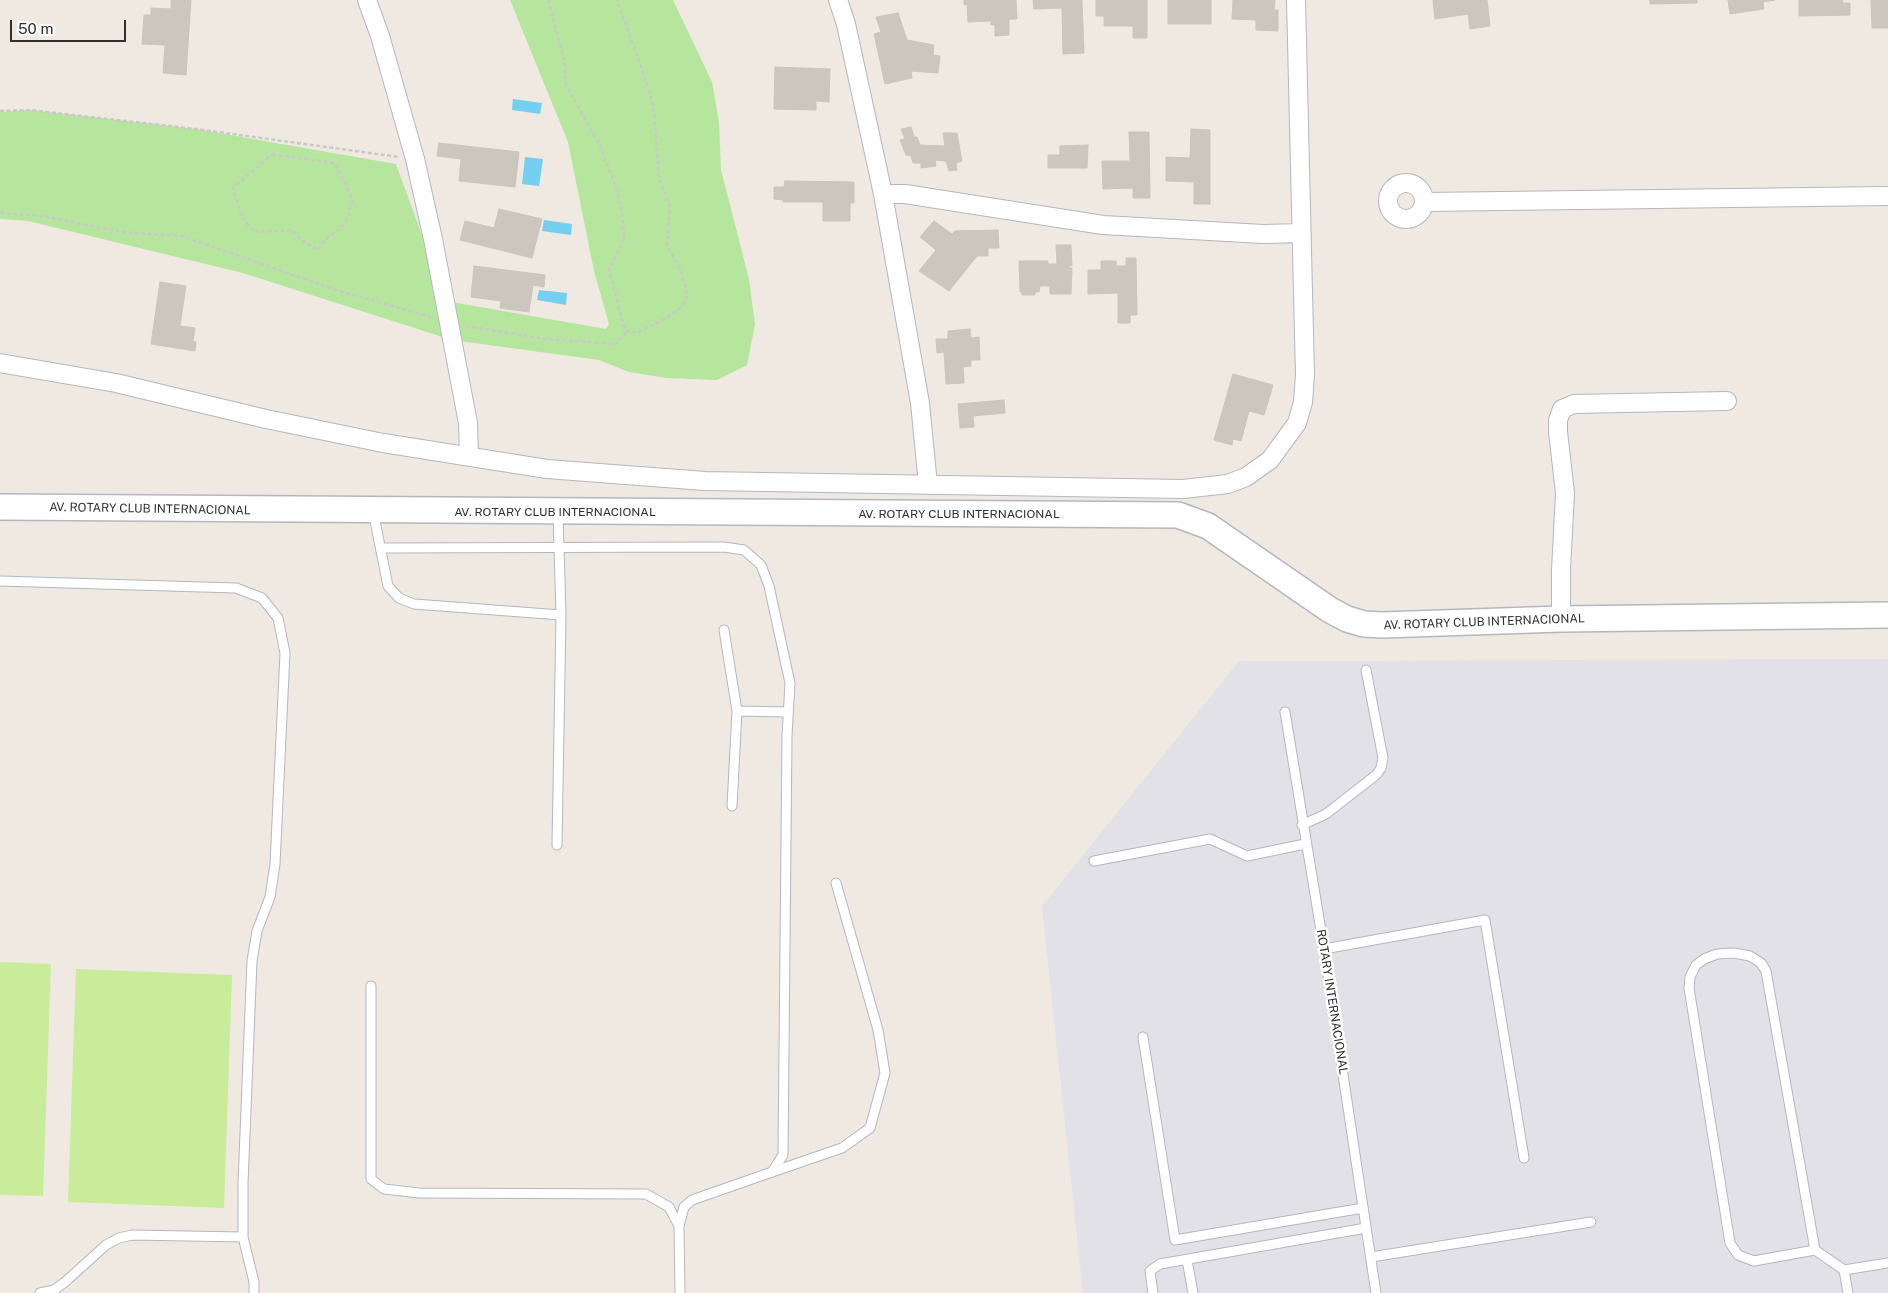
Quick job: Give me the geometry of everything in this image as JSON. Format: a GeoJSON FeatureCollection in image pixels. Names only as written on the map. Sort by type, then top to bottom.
{"type":"FeatureCollection","features":[{"type":"Feature","properties":{"kind":"main road","name":"AV. ROTARY CLUB INTERNACIONAL"},"geometry":{"type":"LineString","coordinates":[[0,507],[1178,515],[1208,526],[1330,610],[1347,619],[1364,624],[1561,619],[1888,615]]}},
{"type":"Feature","properties":{"kind":"street"},"geometry":{"type":"LineString","coordinates":[[367,0],[380,36],[415,159],[468,423],[469,457]]}},
{"type":"Feature","properties":{"kind":"street"},"geometry":{"type":"LineString","coordinates":[[838,0],[846,24],[883,194],[920,403],[928,485]]}},
{"type":"Feature","properties":{"kind":"street"},"geometry":{"type":"LineString","coordinates":[[0,364],[72,374],[315,430],[548,469],[662,479],[928,485],[1199,488],[1228,484],[1258,469],[1280,449],[1297,423],[1303,402],[1305,374],[1296,0]]}},
{"type":"Feature","properties":{"kind":"street"},"geometry":{"type":"LineString","coordinates":[[883,194],[905,194],[1103,225],[1263,234],[1302,233]]}},
{"type":"Feature","properties":{"kind":"street"},"geometry":{"type":"LineString","coordinates":[[1424,202],[1888,196]]}},
{"type":"Feature","properties":{"kind":"street"},"geometry":{"type":"LineString","coordinates":[[1561,619],[1561,570],[1565,493],[1558,420],[1562,409],[1574,404],[1727,401]]}},
{"type":"Feature","properties":{"kind":"lane"},"geometry":{"type":"LineString","coordinates":[[373,511],[388,586],[399,598],[414,604],[561,615]]}},
{"type":"Feature","properties":{"kind":"lane"},"geometry":{"type":"LineString","coordinates":[[557,845],[561,615],[561,548],[558,512]]}},
{"type":"Feature","properties":{"kind":"lane"},"geometry":{"type":"LineString","coordinates":[[381,548],[724,546],[744,550],[761,565],[768,586],[790,683],[788,712],[783,1155],[772,1172]]}},
{"type":"Feature","properties":{"kind":"lane"},"geometry":{"type":"LineString","coordinates":[[0,581],[236,588],[262,598],[278,618],[285,653],[275,864],[270,897],[258,931],[252,961],[243,1237],[254,1282],[254,1293]]}},
{"type":"Feature","properties":{"kind":"lane"},"geometry":{"type":"LineString","coordinates":[[724,630],[738,712],[732,806]]}},
{"type":"Feature","properties":{"kind":"lane"},"geometry":{"type":"LineString","coordinates":[[1302,825],[1326,814],[1376,775],[1381,768],[1383,758],[1366,670]]}},
{"type":"Feature","properties":{"kind":"lane"},"geometry":{"type":"LineString","coordinates":[[738,712],[788,712]]}},
{"type":"Feature","properties":{"kind":"lane","name":"ROTARY INTERNACIONAL"},"geometry":{"type":"LineString","coordinates":[[1284,712],[1324,949],[1376,1293]]}},
{"type":"Feature","properties":{"kind":"lane"},"geometry":{"type":"LineString","coordinates":[[1094,861],[1210,839],[1247,856],[1306,844]]}},
{"type":"Feature","properties":{"kind":"lane"},"geometry":{"type":"LineString","coordinates":[[680,1293],[679,1226],[684,1207],[692,1200],[842,1148],[870,1128],[885,1073],[878,1030],[836,883]]}},
{"type":"Feature","properties":{"kind":"lane"},"geometry":{"type":"LineString","coordinates":[[1324,949],[1485,920],[1524,1158]]}},
{"type":"Feature","properties":{"kind":"lane"},"geometry":{"type":"LineString","coordinates":[[1815,1250],[1766,971],[1761,963],[1750,956],[1734,953],[1717,954],[1704,959],[1696,965],[1690,977],[1689,988],[1730,1243],[1738,1255],[1754,1261],[1815,1250],[1844,1270],[1888,1263]]}},
{"type":"Feature","properties":{"kind":"lane"},"geometry":{"type":"LineString","coordinates":[[371,986],[371,1179],[384,1189],[418,1193],[646,1194],[669,1207],[679,1226]]}},
{"type":"Feature","properties":{"kind":"lane"},"geometry":{"type":"LineString","coordinates":[[1143,1037],[1176,1240],[1363,1208]]}},
{"type":"Feature","properties":{"kind":"lane"},"geometry":{"type":"LineString","coordinates":[[1371,1257],[1591,1222]]}},
{"type":"Feature","properties":{"kind":"lane"},"geometry":{"type":"LineString","coordinates":[[1153,1293],[1150,1271],[1160,1264],[1366,1228]]}},
{"type":"Feature","properties":{"kind":"lane"},"geometry":{"type":"LineString","coordinates":[[40,1293],[54,1290],[106,1245],[119,1238],[132,1235],[243,1237]]}},
{"type":"Feature","properties":{"kind":"lane"},"geometry":{"type":"LineString","coordinates":[[1187,1260],[1193,1293]]}},
{"type":"Feature","properties":{"kind":"lane"},"geometry":{"type":"LineString","coordinates":[[1844,1270],[1848,1293]]}},
{"type":"Feature","properties":{"kind":"path"},"geometry":{"type":"LineString","coordinates":[[548,0],[564,60],[566,86],[603,152],[622,209],[624,240],[609,270],[617,307],[627,332]]}},
{"type":"Feature","properties":{"kind":"path"},"geometry":{"type":"LineString","coordinates":[[617,0],[643,71],[654,111],[659,179],[670,205],[667,244],[681,271],[688,294],[681,307],[667,318],[637,333],[627,332]]}},
{"type":"Feature","properties":{"kind":"path"},"geometry":{"type":"LineString","coordinates":[[0,111],[30,110],[196,129],[415,159]]}},
{"type":"Feature","properties":{"kind":"path"},"geometry":{"type":"LineString","coordinates":[[272,154],[334,163],[345,182],[353,202],[345,224],[324,241],[318,250],[301,240],[292,230],[254,232],[242,217],[233,188],[272,154]]}},
{"type":"Feature","properties":{"kind":"path"},"geometry":{"type":"LineString","coordinates":[[0,213],[43,216],[121,232],[182,236],[339,291],[479,329],[546,339],[616,344],[627,332]]}},
{"type":"Feature","properties":{"kind":"shaded area"},"geometry":{"type":"Polygon","coordinates":[[[1888,659],[1888,1293],[1083,1293],[1042,906],[1239,661],[1888,659]]]}},
{"type":"Feature","properties":{"kind":"green space"},"geometry":{"type":"Polygon","coordinates":[[[510,0],[673,0],[712,82],[719,122],[721,170],[749,279],[755,324],[747,365],[717,380],[667,378],[629,372],[599,360],[452,340],[243,273],[28,221],[0,219],[0,112],[30,110],[196,129],[396,164],[446,301],[606,329],[609,324],[594,271],[568,142],[510,0]]]}},
{"type":"Feature","properties":{"kind":"green space"},"geometry":{"type":"Polygon","coordinates":[[[0,962],[51,964],[43,1196],[0,1195],[0,962]]]}},
{"type":"Feature","properties":{"kind":"green space"},"geometry":{"type":"Polygon","coordinates":[[[76,969],[232,975],[224,1208],[68,1202],[76,969]]]}},
{"type":"Feature","properties":{"kind":"water"},"geometry":{"type":"Polygon","coordinates":[[[513,99],[542,103],[540,114],[512,110],[513,99]]]}},
{"type":"Feature","properties":{"kind":"water"},"geometry":{"type":"Polygon","coordinates":[[[525,157],[543,159],[539,186],[522,184],[525,157]]]}},
{"type":"Feature","properties":{"kind":"water"},"geometry":{"type":"Polygon","coordinates":[[[544,220],[572,224],[571,235],[542,231],[544,220]]]}},
{"type":"Feature","properties":{"kind":"water"},"geometry":{"type":"Polygon","coordinates":[[[539,290],[567,293],[566,305],[537,300],[539,290]]]}},
{"type":"Feature","properties":{"kind":"building"},"geometry":{"type":"Polygon","coordinates":[[[171,0],[191,0],[186,75],[163,73],[165,45],[142,44],[144,15],[151,15],[151,8],[171,9],[171,0]]]}},
{"type":"Feature","properties":{"kind":"building"},"geometry":{"type":"Polygon","coordinates":[[[964,0],[1016,0],[1017,19],[1009,19],[1009,35],[995,36],[995,25],[991,25],[991,21],[968,22],[967,4],[964,5],[964,0]]]}},
{"type":"Feature","properties":{"kind":"building"},"geometry":{"type":"Polygon","coordinates":[[[1033,0],[1082,0],[1084,53],[1063,54],[1062,8],[1034,9],[1033,0]]]}},
{"type":"Feature","properties":{"kind":"building"},"geometry":{"type":"Polygon","coordinates":[[[1096,0],[1147,0],[1147,38],[1133,38],[1133,26],[1104,26],[1104,16],[1096,16],[1096,0]]]}},
{"type":"Feature","properties":{"kind":"building"},"geometry":{"type":"Polygon","coordinates":[[[1168,0],[1211,0],[1211,24],[1168,24],[1168,0]]]}},
{"type":"Feature","properties":{"kind":"building"},"geometry":{"type":"Polygon","coordinates":[[[1233,0],[1275,0],[1274,10],[1278,10],[1278,31],[1256,30],[1256,20],[1232,19],[1233,0]]]}},
{"type":"Feature","properties":{"kind":"building"},"geometry":{"type":"Polygon","coordinates":[[[1433,0],[1487,0],[1490,26],[1470,29],[1468,14],[1435,19],[1433,0]]]}},
{"type":"Feature","properties":{"kind":"building"},"geometry":{"type":"Polygon","coordinates":[[[1650,0],[1697,0],[1697,3],[1650,4],[1650,0]]]}},
{"type":"Feature","properties":{"kind":"building"},"geometry":{"type":"Polygon","coordinates":[[[1728,0],[1775,0],[1763,2],[1764,9],[1730,14],[1728,0]]]}},
{"type":"Feature","properties":{"kind":"building"},"geometry":{"type":"Polygon","coordinates":[[[1799,0],[1842,0],[1843,3],[1850,3],[1850,15],[1799,16],[1799,0]]]}},
{"type":"Feature","properties":{"kind":"building"},"geometry":{"type":"Polygon","coordinates":[[[1871,0],[1888,0],[1888,28],[1872,28],[1871,0]]]}},
{"type":"Feature","properties":{"kind":"building"},"geometry":{"type":"Polygon","coordinates":[[[898,13],[907,40],[934,45],[933,55],[940,56],[938,73],[911,71],[912,78],[885,84],[874,34],[881,32],[876,17],[898,13]]]}},
{"type":"Feature","properties":{"kind":"building"},"geometry":{"type":"Polygon","coordinates":[[[775,67],[830,69],[829,102],[816,101],[816,110],[774,109],[775,67]]]}},
{"type":"Feature","properties":{"kind":"building"},"geometry":{"type":"Polygon","coordinates":[[[911,127],[914,137],[917,137],[920,145],[945,146],[943,133],[957,133],[962,161],[956,163],[957,170],[949,171],[946,161],[935,160],[936,166],[921,168],[921,163],[913,163],[911,156],[906,155],[900,140],[905,139],[901,129],[911,127]]]}},
{"type":"Feature","properties":{"kind":"building"},"geometry":{"type":"Polygon","coordinates":[[[1191,129],[1210,130],[1210,204],[1194,204],[1194,182],[1166,181],[1166,157],[1190,158],[1191,129]]]}},
{"type":"Feature","properties":{"kind":"building"},"geometry":{"type":"Polygon","coordinates":[[[1129,132],[1149,132],[1150,198],[1133,198],[1133,188],[1103,189],[1102,161],[1130,161],[1129,132]]]}},
{"type":"Feature","properties":{"kind":"building"},"geometry":{"type":"Polygon","coordinates":[[[439,143],[519,152],[515,187],[459,181],[461,159],[437,156],[439,143]]]}},
{"type":"Feature","properties":{"kind":"building"},"geometry":{"type":"Polygon","coordinates":[[[1088,145],[1087,168],[1048,168],[1048,155],[1060,155],[1060,146],[1088,145]]]}},
{"type":"Feature","properties":{"kind":"building"},"geometry":{"type":"Polygon","coordinates":[[[785,181],[854,182],[854,203],[850,203],[850,221],[823,221],[823,202],[783,202],[783,200],[774,199],[774,187],[784,187],[785,181]]]}},
{"type":"Feature","properties":{"kind":"building"},"geometry":{"type":"Polygon","coordinates":[[[499,209],[542,219],[532,258],[460,240],[465,221],[494,228],[499,209]]]}},
{"type":"Feature","properties":{"kind":"building"},"geometry":{"type":"Polygon","coordinates":[[[934,221],[952,234],[955,231],[998,230],[999,248],[988,248],[988,256],[977,256],[949,291],[919,271],[936,250],[920,237],[934,221]]]}},
{"type":"Feature","properties":{"kind":"building"},"geometry":{"type":"Polygon","coordinates":[[[1056,245],[1071,245],[1072,266],[1069,265],[1069,268],[1072,268],[1071,294],[1050,294],[1050,286],[1040,286],[1039,292],[1035,292],[1035,295],[1022,295],[1022,292],[1020,292],[1019,261],[1048,261],[1048,264],[1057,264],[1056,245]]]}},
{"type":"Feature","properties":{"kind":"building"},"geometry":{"type":"Polygon","coordinates":[[[1126,258],[1136,258],[1137,315],[1130,315],[1130,323],[1118,323],[1118,293],[1088,294],[1088,270],[1101,270],[1101,261],[1116,261],[1116,266],[1126,266],[1126,258]]]}},
{"type":"Feature","properties":{"kind":"building"},"geometry":{"type":"Polygon","coordinates":[[[474,266],[545,275],[544,287],[533,285],[529,312],[500,308],[501,301],[471,297],[474,266]]]}},
{"type":"Feature","properties":{"kind":"building"},"geometry":{"type":"Polygon","coordinates":[[[160,282],[186,286],[180,326],[195,328],[193,341],[196,342],[195,351],[151,344],[160,282]]]}},
{"type":"Feature","properties":{"kind":"building"},"geometry":{"type":"Polygon","coordinates":[[[970,329],[971,338],[979,337],[980,360],[971,360],[971,366],[963,367],[964,383],[946,384],[944,352],[937,353],[936,339],[948,339],[948,331],[970,329]]]}},
{"type":"Feature","properties":{"kind":"building"},"geometry":{"type":"Polygon","coordinates":[[[1233,374],[1273,385],[1264,415],[1249,411],[1241,441],[1233,439],[1232,445],[1214,440],[1233,374]]]}},
{"type":"Feature","properties":{"kind":"building"},"geometry":{"type":"Polygon","coordinates":[[[1004,400],[1005,413],[973,416],[974,427],[960,428],[958,404],[1004,400]]]}}]}
